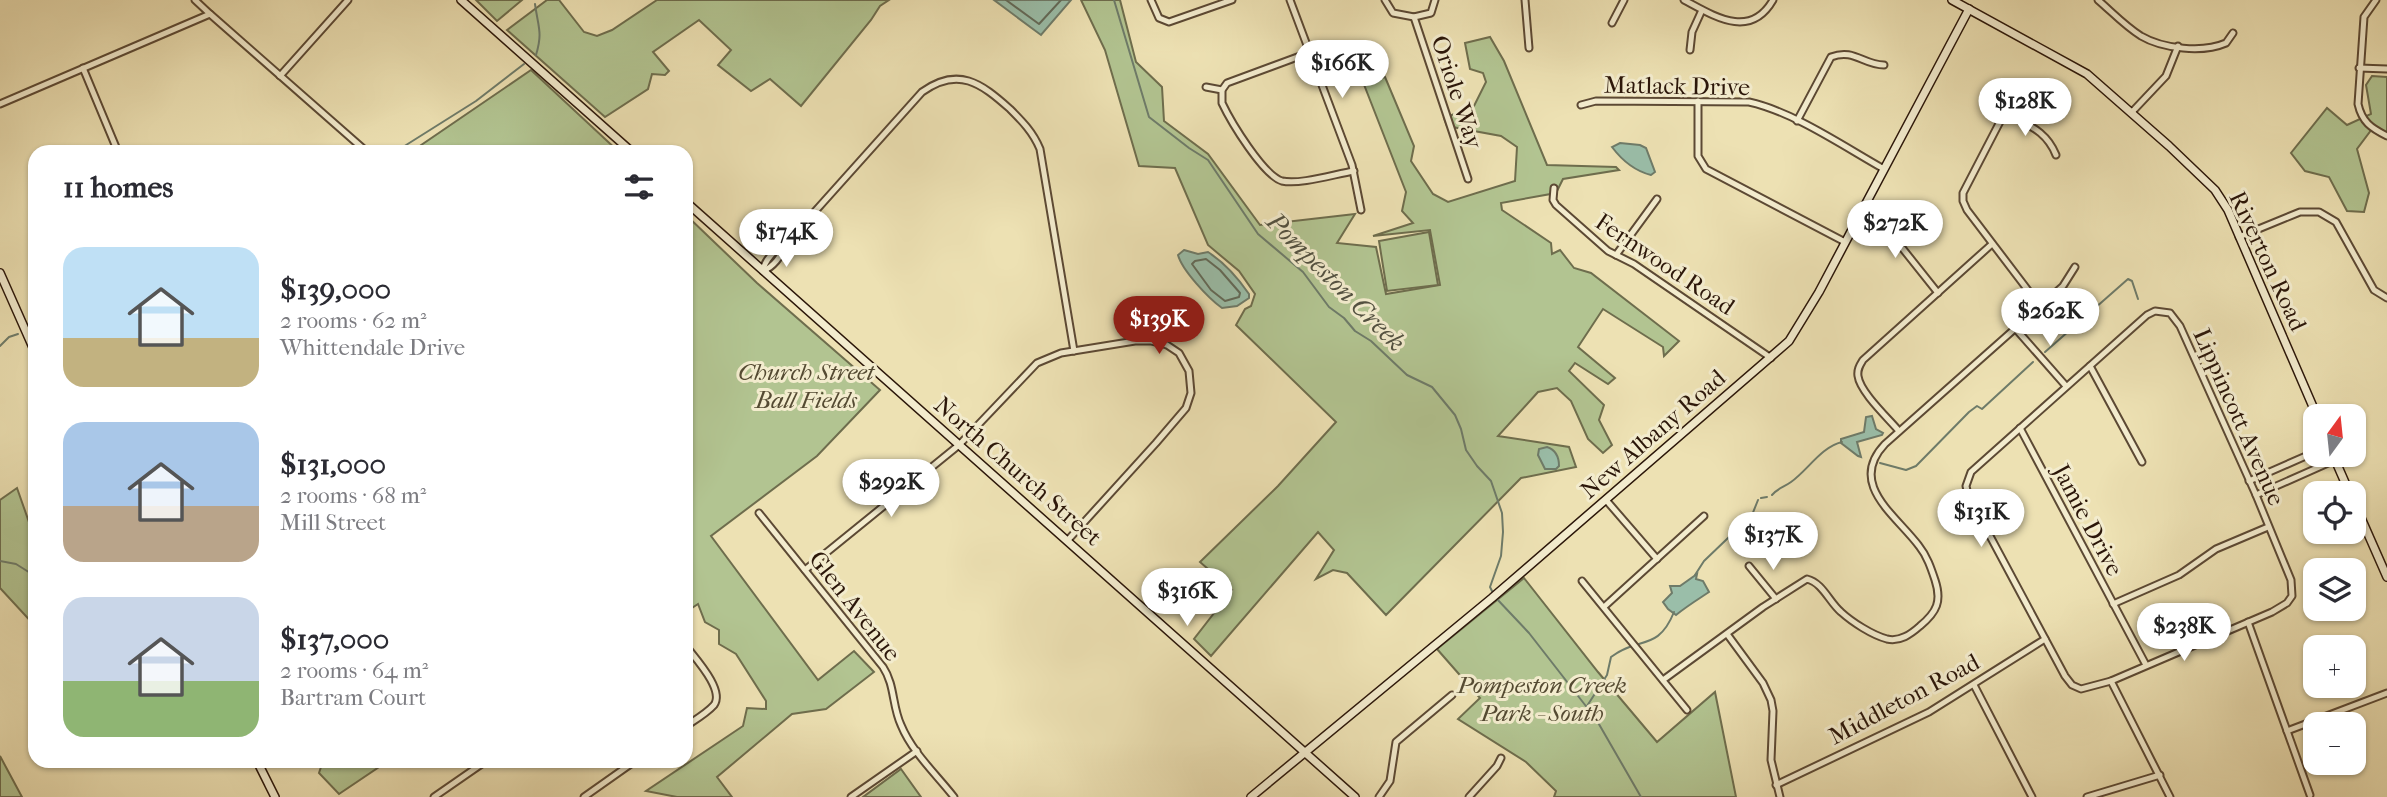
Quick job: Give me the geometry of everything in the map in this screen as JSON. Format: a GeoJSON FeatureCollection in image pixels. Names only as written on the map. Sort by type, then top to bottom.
{"type":"FeatureCollection","features":[{"type":"Feature","properties":{"kind":"main road"},"geometry":{"type":"LineString","coordinates":[[461,0],[624,145]]}},
{"type":"Feature","properties":{"kind":"main road","name":"Riverton Road"},"geometry":{"type":"LineString","coordinates":[[1952,0],[2076,67],[2132,112],[2215,190],[2228,209],[2312,404]]}},
{"type":"Feature","properties":{"kind":"main road","name":"New Albany Road"},"geometry":{"type":"LineString","coordinates":[[1251,797],[1492,598],[1771,358],[1795,332],[1969,9]]}},
{"type":"Feature","properties":{"kind":"main road","name":"North Church Street"},"geometry":{"type":"LineString","coordinates":[[693,208],[1355,797]]}},
{"type":"Feature","properties":{"kind":"main road"},"geometry":{"type":"LineString","coordinates":[[0,273],[28,336]]}},
{"type":"Feature","properties":{"kind":"main road"},"geometry":{"type":"LineString","coordinates":[[2366,529],[2387,577]]}},
{"type":"Feature","properties":{"kind":"main road"},"geometry":{"type":"LineString","coordinates":[[260,768],[275,797]]}},
{"type":"Feature","properties":{"kind":"street"},"geometry":{"type":"LineString","coordinates":[[195,0],[359,145]]}},
{"type":"Feature","properties":{"kind":"street"},"geometry":{"type":"LineString","coordinates":[[280,76],[348,0]]}},
{"type":"Feature","properties":{"kind":"street"},"geometry":{"type":"LineString","coordinates":[[1151,0],[1159,18],[1170,22],[1233,0]]}},
{"type":"Feature","properties":{"kind":"street"},"geometry":{"type":"LineString","coordinates":[[1290,0],[1354,171],[1361,210]]}},
{"type":"Feature","properties":{"kind":"street"},"geometry":{"type":"LineString","coordinates":[[1385,0],[1393,13],[1414,17],[1431,13],[1435,0]]}},
{"type":"Feature","properties":{"kind":"street"},"geometry":{"type":"LineString","coordinates":[[1525,0],[1529,48]]}},
{"type":"Feature","properties":{"kind":"street"},"geometry":{"type":"LineString","coordinates":[[1612,23],[1624,0]]}},
{"type":"Feature","properties":{"kind":"street"},"geometry":{"type":"LineString","coordinates":[[1684,0],[1721,20],[1735,22],[1761,15],[1773,0]]}},
{"type":"Feature","properties":{"kind":"street"},"geometry":{"type":"LineString","coordinates":[[2098,0],[2144,37],[2178,46],[2203,50],[2216,48],[2226,43],[2233,33]]}},
{"type":"Feature","properties":{"kind":"street"},"geometry":{"type":"LineString","coordinates":[[2376,0],[2364,18],[2358,104],[2367,125],[2387,136]]}},
{"type":"Feature","properties":{"kind":"street"},"geometry":{"type":"LineString","coordinates":[[1690,50],[1692,32],[1702,10]]}},
{"type":"Feature","properties":{"kind":"street"},"geometry":{"type":"LineString","coordinates":[[0,104],[210,14]]}},
{"type":"Feature","properties":{"kind":"street","name":"Oriole Way"},"geometry":{"type":"LineString","coordinates":[[1414,17],[1468,179]]}},
{"type":"Feature","properties":{"kind":"street"},"geometry":{"type":"LineString","coordinates":[[2132,112],[2166,76],[2178,46]]}},
{"type":"Feature","properties":{"kind":"street"},"geometry":{"type":"LineString","coordinates":[[1311,52],[1227,83],[1220,96],[1223,106],[1265,168],[1283,181],[1354,171]]}},
{"type":"Feature","properties":{"kind":"street"},"geometry":{"type":"LineString","coordinates":[[1797,121],[1831,57],[1840,53],[1850,54],[1873,65],[1884,65]]}},
{"type":"Feature","properties":{"kind":"street"},"geometry":{"type":"LineString","coordinates":[[83,68],[115,145]]}},
{"type":"Feature","properties":{"kind":"street"},"geometry":{"type":"LineString","coordinates":[[2359,68],[2387,69]]}},
{"type":"Feature","properties":{"kind":"street"},"geometry":{"type":"LineString","coordinates":[[763,271],[764,263],[784,246],[922,92],[944,80],[975,82],[988,90],[1021,120],[1040,149],[1074,351]]}},
{"type":"Feature","properties":{"kind":"street"},"geometry":{"type":"LineString","coordinates":[[1206,87],[1222,90]]}},
{"type":"Feature","properties":{"kind":"street"},"geometry":{"type":"LineString","coordinates":[[2009,89],[2004,112],[1962,197],[1967,210],[2040,306]]}},
{"type":"Feature","properties":{"kind":"street","name":"Matlack Drive"},"geometry":{"type":"LineString","coordinates":[[1581,105],[1596,101],[1749,102],[1797,121],[1884,169]]}},
{"type":"Feature","properties":{"kind":"street"},"geometry":{"type":"LineString","coordinates":[[1698,101],[1698,156],[1706,169],[1845,242]]}},
{"type":"Feature","properties":{"kind":"street"},"geometry":{"type":"LineString","coordinates":[[2004,112],[2044,135],[2056,155]]}},
{"type":"Feature","properties":{"kind":"street","name":"Fernwood Road"},"geometry":{"type":"LineString","coordinates":[[1553,188],[1553,200],[1560,209],[1596,242],[1634,264],[1771,358]]}},
{"type":"Feature","properties":{"kind":"street"},"geometry":{"type":"LineString","coordinates":[[1616,255],[1657,199]]}},
{"type":"Feature","properties":{"kind":"street"},"geometry":{"type":"LineString","coordinates":[[2239,237],[2300,212],[2319,212],[2340,227],[2374,290],[2387,298]]}},
{"type":"Feature","properties":{"kind":"street"},"geometry":{"type":"LineString","coordinates":[[1857,220],[1899,244],[1938,293]]}},
{"type":"Feature","properties":{"kind":"street"},"geometry":{"type":"LineString","coordinates":[[1899,431],[1863,389],[1857,378],[1858,368],[1863,360],[1993,244]]}},
{"type":"Feature","properties":{"kind":"street"},"geometry":{"type":"LineString","coordinates":[[1663,680],[1803,581],[1811,580],[1846,616],[1876,634],[1891,639],[1911,633],[1934,613],[1939,593],[1925,555],[1878,496],[1870,479],[1871,467],[1876,455],[1899,431],[2066,282],[2075,267]]}},
{"type":"Feature","properties":{"kind":"street","name":"Lippincott Avenue"},"geometry":{"type":"LineString","coordinates":[[2111,681],[2086,689],[2076,688],[2065,676],[1968,495],[1966,486],[1971,472],[2147,315],[2155,311],[2170,313],[2180,326],[2256,495],[2293,587],[2290,600],[2272,612],[2248,622]]}},
{"type":"Feature","properties":{"kind":"street"},"geometry":{"type":"LineString","coordinates":[[2015,328],[2066,386]]}},
{"type":"Feature","properties":{"kind":"street"},"geometry":{"type":"LineString","coordinates":[[805,570],[960,445],[1030,369],[1044,358],[1135,341],[1160,342],[1174,349],[1189,371],[1189,401],[1181,415],[1068,541]]}},
{"type":"Feature","properties":{"kind":"street"},"geometry":{"type":"LineString","coordinates":[[2090,366],[2143,462]]}},
{"type":"Feature","properties":{"kind":"street","name":"Jamie Drive"},"geometry":{"type":"LineString","coordinates":[[2021,428],[2146,665]]}},
{"type":"Feature","properties":{"kind":"street"},"geometry":{"type":"LineString","coordinates":[[2249,481],[2303,458]]}},
{"type":"Feature","properties":{"kind":"street"},"geometry":{"type":"LineString","coordinates":[[2300,459],[2305,473]]}},
{"type":"Feature","properties":{"kind":"street"},"geometry":{"type":"LineString","coordinates":[[2256,495],[2317,467]]}},
{"type":"Feature","properties":{"kind":"street"},"geometry":{"type":"LineString","coordinates":[[1606,500],[1657,559]]}},
{"type":"Feature","properties":{"kind":"street","name":"Glen Avenue"},"geometry":{"type":"LineString","coordinates":[[759,513],[886,672],[893,689],[899,722],[917,751],[954,797]]}},
{"type":"Feature","properties":{"kind":"street"},"geometry":{"type":"LineString","coordinates":[[1605,606],[1704,516]]}},
{"type":"Feature","properties":{"kind":"street"},"geometry":{"type":"LineString","coordinates":[[2113,604],[2179,575],[2216,549],[2268,527]]}},
{"type":"Feature","properties":{"kind":"street"},"geometry":{"type":"LineString","coordinates":[[1749,566],[1776,598]]}},
{"type":"Feature","properties":{"kind":"street"},"geometry":{"type":"LineString","coordinates":[[1582,581],[1688,710]]}},
{"type":"Feature","properties":{"kind":"street"},"geometry":{"type":"LineString","coordinates":[[2170,797],[2111,681],[2248,622],[2310,794]]}},
{"type":"Feature","properties":{"kind":"street"},"geometry":{"type":"LineString","coordinates":[[1727,634],[1763,684],[1770,700],[1773,711],[1771,760],[1780,797]]}},
{"type":"Feature","properties":{"kind":"street","name":"Middleton Road"},"geometry":{"type":"LineString","coordinates":[[1776,785],[1929,712],[2045,639]]}},
{"type":"Feature","properties":{"kind":"street"},"geometry":{"type":"LineString","coordinates":[[693,655],[709,676],[717,698],[713,706],[693,721]]}},
{"type":"Feature","properties":{"kind":"street"},"geometry":{"type":"LineString","coordinates":[[1973,685],[2032,797]]}},
{"type":"Feature","properties":{"kind":"street"},"geometry":{"type":"LineString","coordinates":[[2287,731],[2387,693]]}},
{"type":"Feature","properties":{"kind":"street"},"geometry":{"type":"LineString","coordinates":[[1379,797],[1390,781],[1396,742],[1452,695]]}},
{"type":"Feature","properties":{"kind":"street"},"geometry":{"type":"LineString","coordinates":[[851,797],[917,751]]}},
{"type":"Feature","properties":{"kind":"street"},"geometry":{"type":"LineString","coordinates":[[1469,797],[1501,758]]}},
{"type":"Feature","properties":{"kind":"street"},"geometry":{"type":"LineString","coordinates":[[434,797],[476,768]]}},
{"type":"Feature","properties":{"kind":"street"},"geometry":{"type":"LineString","coordinates":[[584,797],[625,768]]}},
{"type":"Feature","properties":{"kind":"street"},"geometry":{"type":"LineString","coordinates":[[2087,797],[2160,775]]}},
{"type":"Feature","properties":{"kind":"green space"},"geometry":{"type":"Polygon","coordinates":[[[476,0],[522,0],[497,21],[476,0]]]}},
{"type":"Feature","properties":{"kind":"green space"},"geometry":{"type":"Polygon","coordinates":[[[547,0],[559,0],[584,32],[597,36],[612,30],[657,0],[889,0],[880,6],[801,106],[770,79],[751,91],[718,65],[731,50],[699,20],[653,52],[669,71],[665,75],[652,74],[648,89],[605,117],[507,30],[547,0]]]}},
{"type":"Feature","properties":{"kind":"green space"},"geometry":{"type":"Polygon","coordinates":[[[1081,0],[1120,0],[1136,62],[1162,87],[1164,121],[1208,154],[1260,225],[1355,214],[1337,243],[1376,247],[1386,294],[1440,285],[1430,230],[1373,236],[1413,223],[1402,211],[1406,192],[1363,82],[1385,77],[1414,146],[1411,161],[1433,194],[1448,202],[1515,181],[1517,147],[1501,136],[1447,126],[1444,118],[1474,106],[1486,82],[1483,73],[1470,69],[1465,43],[1490,37],[1504,61],[1547,165],[1616,167],[1619,170],[1563,179],[1556,193],[1501,203],[1502,210],[1551,243],[1552,254],[1560,250],[1574,268],[1591,273],[1679,341],[1664,356],[1663,347],[1603,309],[1578,347],[1615,378],[1608,384],[1575,363],[1569,371],[1604,405],[1599,420],[1612,445],[1603,453],[1588,439],[1571,401],[1557,388],[1538,392],[1498,436],[1569,447],[1576,467],[1521,478],[1386,615],[1347,573],[1333,570],[1316,579],[1334,550],[1318,532],[1211,656],[1194,639],[1232,590],[1200,562],[1278,486],[1336,422],[1236,325],[1245,309],[1251,306],[1255,294],[1239,271],[1208,245],[1175,168],[1139,166],[1105,50],[1081,0]]]}},
{"type":"Feature","properties":{"kind":"green space"},"geometry":{"type":"Polygon","coordinates":[[[531,70],[611,145],[421,145],[531,70]]]}},
{"type":"Feature","properties":{"kind":"green space"},"geometry":{"type":"Polygon","coordinates":[[[2372,76],[2387,77],[2387,136],[2372,129],[2357,149],[2369,193],[2364,212],[2347,211],[2329,177],[2305,171],[2291,153],[2327,108],[2347,125],[2371,114],[2366,85],[2372,76]]]}},
{"type":"Feature","properties":{"kind":"green space","name":"Church Street Ball Fields"},"geometry":{"type":"Polygon","coordinates":[[[693,222],[757,283],[880,390],[817,456],[711,536],[818,680],[854,651],[874,672],[826,709],[792,714],[717,777],[732,797],[677,797],[646,791],[680,768],[693,768],[693,760],[743,726],[747,708],[766,709],[766,701],[736,654],[719,644],[719,630],[705,622],[698,604],[693,607],[693,222]]]}},
{"type":"Feature","properties":{"kind":"green space"},"geometry":{"type":"Polygon","coordinates":[[[1429,232],[1438,285],[1387,291],[1379,241],[1429,232]]]}},
{"type":"Feature","properties":{"kind":"green space"},"geometry":{"type":"Polygon","coordinates":[[[17,488],[28,519],[28,618],[0,588],[0,500],[17,488]]]}},
{"type":"Feature","properties":{"kind":"green space","name":"Pompeston Creek Park - South"},"geometry":{"type":"Polygon","coordinates":[[[1524,578],[1657,742],[1715,692],[1736,797],[1554,797],[1556,791],[1526,762],[1458,719],[1480,698],[1437,649],[1524,578]]]}},
{"type":"Feature","properties":{"kind":"green space"},"geometry":{"type":"Polygon","coordinates":[[[0,756],[22,797],[0,797],[0,756]]]}},
{"type":"Feature","properties":{"kind":"green space"},"geometry":{"type":"Polygon","coordinates":[[[321,768],[378,768],[339,794],[319,773],[321,768]]]}},
{"type":"Feature","properties":{"kind":"green space"},"geometry":{"type":"Polygon","coordinates":[[[901,769],[921,797],[863,797],[901,769]]]}},
{"type":"Feature","properties":{"kind":"water"},"geometry":{"type":"Polygon","coordinates":[[[994,0],[1071,0],[1041,35],[994,0]]]}},
{"type":"Feature","properties":{"kind":"water"},"geometry":{"type":"Polygon","coordinates":[[[1620,143],[1646,148],[1655,172],[1651,175],[1645,173],[1624,160],[1612,147],[1620,143]]]}},
{"type":"Feature","properties":{"kind":"water"},"geometry":{"type":"Polygon","coordinates":[[[1184,250],[1198,254],[1208,252],[1214,256],[1236,277],[1249,294],[1249,298],[1237,306],[1222,308],[1203,291],[1180,261],[1178,255],[1184,250]]]}},
{"type":"Feature","properties":{"kind":"water"},"geometry":{"type":"Polygon","coordinates":[[[1872,416],[1876,429],[1883,433],[1857,442],[1861,457],[1841,443],[1841,439],[1864,432],[1866,417],[1872,416]]]}},
{"type":"Feature","properties":{"kind":"water"},"geometry":{"type":"Polygon","coordinates":[[[1547,447],[1558,457],[1559,466],[1556,469],[1545,469],[1538,455],[1539,449],[1547,447]]]}},
{"type":"Feature","properties":{"kind":"water"},"geometry":{"type":"Polygon","coordinates":[[[1697,574],[1696,579],[1703,581],[1709,592],[1676,615],[1663,602],[1672,593],[1670,586],[1680,586],[1697,574]]]}},
{"type":"Feature","properties":{"kind":"waterway","name":"Pompeston Creek"},"geometry":{"type":"LineString","coordinates":[[1114,0],[1149,117],[1208,160],[1258,234],[1303,272],[1329,307],[1407,375],[1432,387],[1455,415],[1466,450],[1491,481],[1502,513],[1501,556],[1490,587],[1493,593]]}},
{"type":"Feature","properties":{"kind":"waterway"},"geometry":{"type":"LineString","coordinates":[[535,4],[540,35],[536,55]]}},
{"type":"Feature","properties":{"kind":"waterway"},"geometry":{"type":"LineString","coordinates":[[406,145],[476,101],[524,64]]}},
{"type":"Feature","properties":{"kind":"waterway"},"geometry":{"type":"LineString","coordinates":[[2045,352],[2128,279],[2132,281],[2138,299]]}},
{"type":"Feature","properties":{"kind":"waterway"},"geometry":{"type":"LineString","coordinates":[[0,346],[9,337],[18,334]]}},
{"type":"Feature","properties":{"kind":"waterway"},"geometry":{"type":"LineString","coordinates":[[1880,463],[1906,470],[1916,466],[1969,412],[1977,406],[1982,409],[2033,362]]}},
{"type":"Feature","properties":{"kind":"waterway"},"geometry":{"type":"LineString","coordinates":[[1772,495],[1828,449],[1842,442]]}},
{"type":"Feature","properties":{"kind":"waterway"},"geometry":{"type":"LineString","coordinates":[[1761,498],[1767,497]]}},
{"type":"Feature","properties":{"kind":"waterway"},"geometry":{"type":"LineString","coordinates":[[1695,575],[1704,561],[1752,515],[1758,500]]}},
{"type":"Feature","properties":{"kind":"waterway"},"geometry":{"type":"LineString","coordinates":[[0,561],[16,564],[28,572]]}},
{"type":"Feature","properties":{"kind":"waterway","name":"Pompeston Creek"},"geometry":{"type":"LineString","coordinates":[[1496,598],[1529,633],[1596,719],[1641,797]]}},
{"type":"Feature","properties":{"kind":"waterway"},"geometry":{"type":"LineString","coordinates":[[1587,706],[1607,675],[1611,657],[1654,638],[1668,625],[1674,612]]}}]}
